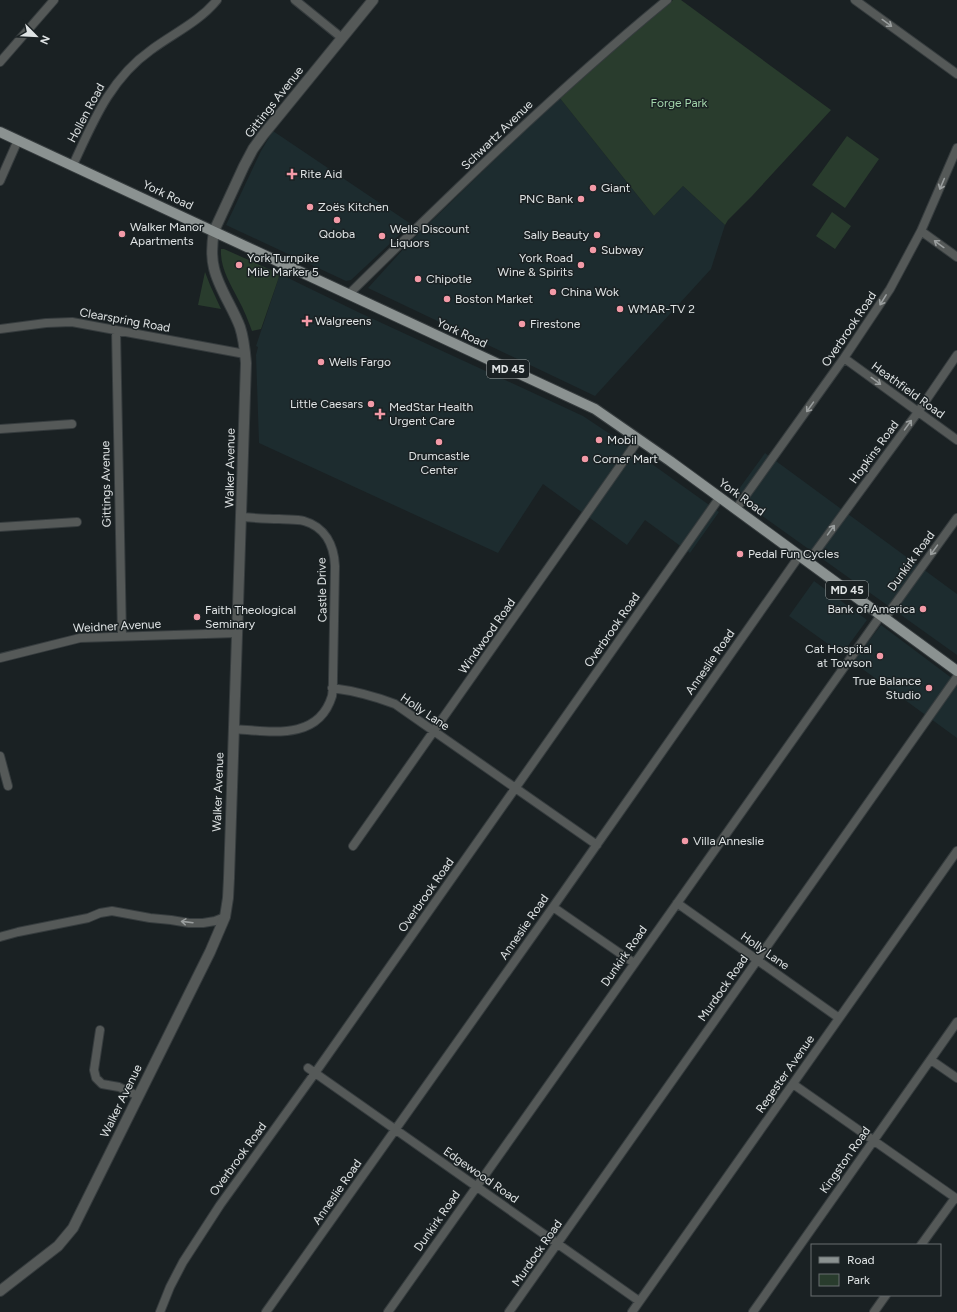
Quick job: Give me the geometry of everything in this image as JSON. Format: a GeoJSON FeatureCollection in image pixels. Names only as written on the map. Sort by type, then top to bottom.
{"type":"FeatureCollection","features":[{"type":"Feature","properties":{"kind":"main road","name":"York Road"},"geometry":{"type":"LineString","coordinates":[[0,132],[591,407],[639,439],[720,497],[957,671]]}},
{"type":"Feature","properties":{"kind":"street"},"geometry":{"type":"LineString","coordinates":[[0,62],[54,0]]}},
{"type":"Feature","properties":{"kind":"street","name":"Hollen Road"},"geometry":{"type":"LineString","coordinates":[[73,165],[104,100],[123,75],[151,50],[177,34],[202,15],[218,0]]}},
{"type":"Feature","properties":{"kind":"street"},"geometry":{"type":"LineString","coordinates":[[295,0],[342,38]]}},
{"type":"Feature","properties":{"kind":"street","name":"Gittings Avenue"},"geometry":{"type":"LineString","coordinates":[[214,231],[253,149],[373,0]]}},
{"type":"Feature","properties":{"kind":"street","name":"Schwartz Avenue"},"geometry":{"type":"LineString","coordinates":[[348,294],[553,98],[667,0]]}},
{"type":"Feature","properties":{"kind":"street"},"geometry":{"type":"LineString","coordinates":[[855,0],[957,74]]}},
{"type":"Feature","properties":{"kind":"street"},"geometry":{"type":"LineString","coordinates":[[0,181],[18,140]]}},
{"type":"Feature","properties":{"kind":"street","name":"Overbrook Road"},"geometry":{"type":"LineString","coordinates":[[736,509],[844,358],[890,289],[921,231],[957,148]]}},
{"type":"Feature","properties":{"kind":"street","name":"Walker Avenue"},"geometry":{"type":"LineString","coordinates":[[0,1291],[58,1246],[73,1228],[210,952],[225,917],[229,878],[233,729],[242,518],[245,354],[240,328],[213,267],[212,254],[214,231]]}},
{"type":"Feature","properties":{"kind":"street"},"geometry":{"type":"LineString","coordinates":[[921,231],[957,256]]}},
{"type":"Feature","properties":{"kind":"street","name":"Clearspring Road"},"geometry":{"type":"LineString","coordinates":[[0,329],[46,322],[64,322],[245,354]]}},
{"type":"Feature","properties":{"kind":"street","name":"Gittings Avenue"},"geometry":{"type":"LineString","coordinates":[[116,330],[122,636]]}},
{"type":"Feature","properties":{"kind":"street","name":"Hopkins Road"},"geometry":{"type":"LineString","coordinates":[[808,562],[918,412],[957,355]]}},
{"type":"Feature","properties":{"kind":"street","name":"Heathfield Road"},"geometry":{"type":"LineString","coordinates":[[844,358],[957,440]]}},
{"type":"Feature","properties":{"kind":"street"},"geometry":{"type":"LineString","coordinates":[[0,429],[72,424]]}},
{"type":"Feature","properties":{"kind":"street","name":"Windwood Road"},"geometry":{"type":"LineString","coordinates":[[353,846],[639,439]]}},
{"type":"Feature","properties":{"kind":"street","name":"Overbrook Road"},"geometry":{"type":"LineString","coordinates":[[160,1312],[177,1273],[190,1251],[312,1070],[515,788],[720,497]]}},
{"type":"Feature","properties":{"kind":"street","name":"Castle Drive"},"geometry":{"type":"LineString","coordinates":[[242,518],[302,520],[314,525],[330,542],[334,553],[335,566],[332,688]]}},
{"type":"Feature","properties":{"kind":"street","name":"Dunkirk Road"},"geometry":{"type":"LineString","coordinates":[[388,1312],[634,963],[883,616],[957,518]]}},
{"type":"Feature","properties":{"kind":"street"},"geometry":{"type":"LineString","coordinates":[[0,527],[76,522]]}},
{"type":"Feature","properties":{"kind":"street","name":"Anneslie Road"},"geometry":{"type":"LineString","coordinates":[[266,1312],[597,845],[800,555]]}},
{"type":"Feature","properties":{"kind":"street","name":"Weidner Avenue"},"geometry":{"type":"LineString","coordinates":[[0,658],[80,638],[237,634]]}},
{"type":"Feature","properties":{"kind":"street","name":"Murdock Road"},"geometry":{"type":"LineString","coordinates":[[510,1312],[957,677]]}},
{"type":"Feature","properties":{"kind":"street"},"geometry":{"type":"LineString","coordinates":[[233,729],[281,731],[309,726],[325,710],[332,695],[332,688]]}},
{"type":"Feature","properties":{"kind":"street","name":"Holly Lane"},"geometry":{"type":"LineString","coordinates":[[332,688],[359,692],[395,704],[597,845]]}},
{"type":"Feature","properties":{"kind":"street"},"geometry":{"type":"LineString","coordinates":[[0,756],[8,786]]}},
{"type":"Feature","properties":{"kind":"street","name":"Regester Avenue"},"geometry":{"type":"LineString","coordinates":[[632,1312],[957,851]]}},
{"type":"Feature","properties":{"kind":"street","name":"Holly Lane"},"geometry":{"type":"LineString","coordinates":[[677,903],[839,1018]]}},
{"type":"Feature","properties":{"kind":"street"},"geometry":{"type":"LineString","coordinates":[[553,907],[634,963]]}},
{"type":"Feature","properties":{"kind":"street"},"geometry":{"type":"LineString","coordinates":[[0,937],[88,918],[100,913],[112,911],[150,918],[203,924],[225,917]]}},
{"type":"Feature","properties":{"kind":"street","name":"Kingston Road"},"geometry":{"type":"LineString","coordinates":[[753,1312],[957,1022]]}},
{"type":"Feature","properties":{"kind":"street"},"geometry":{"type":"LineString","coordinates":[[100,1030],[94,1070],[96,1078],[102,1084],[119,1087],[138,1096]]}},
{"type":"Feature","properties":{"kind":"street"},"geometry":{"type":"LineString","coordinates":[[931,1060],[957,1078]]}},
{"type":"Feature","properties":{"kind":"street","name":"Edgewood Road"},"geometry":{"type":"LineString","coordinates":[[312,1070],[639,1301]]}},
{"type":"Feature","properties":{"kind":"street"},"geometry":{"type":"LineString","coordinates":[[793,1084],[956,1198],[922,1244]]}},
{"type":"Feature","properties":{"kind":"street"},"geometry":{"type":"LineString","coordinates":[[874,1312],[885,1296]]}},
{"type":"Feature","properties":{"kind":"shaded area"},"geometry":{"type":"Polygon","coordinates":[[[559,97],[654,216],[683,186],[725,225],[711,269],[595,396],[368,288],[408,244],[559,97]]]}},
{"type":"Feature","properties":{"kind":"shaded area"},"geometry":{"type":"Polygon","coordinates":[[[273,131],[411,224],[351,280],[346,281],[226,225],[261,151],[273,131]]]}},
{"type":"Feature","properties":{"kind":"shaded area"},"geometry":{"type":"Polygon","coordinates":[[[280,274],[358,312],[583,416],[719,512],[690,553],[645,520],[627,545],[543,484],[498,553],[259,443],[256,355],[258,347],[256,346],[280,274]]]}},
{"type":"Feature","properties":{"kind":"shaded area"},"geometry":{"type":"Polygon","coordinates":[[[765,453],[957,594],[957,655],[747,505],[736,493],[765,453]]]}},
{"type":"Feature","properties":{"kind":"shaded area"},"geometry":{"type":"Polygon","coordinates":[[[814,581],[867,620],[842,654],[789,616],[814,581]]]}},
{"type":"Feature","properties":{"kind":"shaded area"},"geometry":{"type":"Polygon","coordinates":[[[881,625],[957,682],[957,738],[853,662],[881,625]]]}},
{"type":"Feature","properties":{"kind":"green space","name":"Forge Park"},"geometry":{"type":"Polygon","coordinates":[[[673,0],[681,0],[831,110],[725,225],[683,186],[654,216],[559,97],[673,0]]]}},
{"type":"Feature","properties":{"kind":"green space"},"geometry":{"type":"Polygon","coordinates":[[[847,136],[879,159],[845,208],[812,185],[847,136]]]}},
{"type":"Feature","properties":{"kind":"green space"},"geometry":{"type":"Polygon","coordinates":[[[832,212],[851,226],[835,249],[816,236],[832,212]]]}},
{"type":"Feature","properties":{"kind":"green space"},"geometry":{"type":"Polygon","coordinates":[[[221,249],[280,274],[261,329],[252,331],[226,275],[222,263],[221,249]]]}},
{"type":"Feature","properties":{"kind":"green space"},"geometry":{"type":"Polygon","coordinates":[[[205,272],[210,285],[221,309],[198,305],[205,272]]]}},
{"type":"Feature","properties":{"kind":"place","name":"Rite Aid"},"geometry":{"type":"Point","coordinates":[292,174]}},
{"type":"Feature","properties":{"kind":"place","name":"Giant"},"geometry":{"type":"Point","coordinates":[593,188]}},
{"type":"Feature","properties":{"kind":"place","name":"PNC Bank"},"geometry":{"type":"Point","coordinates":[581,199]}},
{"type":"Feature","properties":{"kind":"place","name":"Zoës Kitchen"},"geometry":{"type":"Point","coordinates":[310,207]}},
{"type":"Feature","properties":{"kind":"place","name":"Qdoba"},"geometry":{"type":"Point","coordinates":[337,220]}},
{"type":"Feature","properties":{"kind":"place","name":"Walker Manor Apartments"},"geometry":{"type":"Point","coordinates":[122,234]}},
{"type":"Feature","properties":{"kind":"place","name":"Sally Beauty"},"geometry":{"type":"Point","coordinates":[597,235]}},
{"type":"Feature","properties":{"kind":"place","name":"Wells Discount Liquors"},"geometry":{"type":"Point","coordinates":[382,236]}},
{"type":"Feature","properties":{"kind":"place","name":"Subway"},"geometry":{"type":"Point","coordinates":[593,250]}},
{"type":"Feature","properties":{"kind":"place","name":"York Turnpike Mile Marker 5"},"geometry":{"type":"Point","coordinates":[239,265]}},
{"type":"Feature","properties":{"kind":"place","name":"York Road Wine & Spirits"},"geometry":{"type":"Point","coordinates":[581,265]}},
{"type":"Feature","properties":{"kind":"place","name":"Chipotle"},"geometry":{"type":"Point","coordinates":[418,279]}},
{"type":"Feature","properties":{"kind":"place","name":"China Wok"},"geometry":{"type":"Point","coordinates":[553,292]}},
{"type":"Feature","properties":{"kind":"place","name":"Boston Market"},"geometry":{"type":"Point","coordinates":[447,299]}},
{"type":"Feature","properties":{"kind":"place","name":"WMAR-TV 2"},"geometry":{"type":"Point","coordinates":[620,309]}},
{"type":"Feature","properties":{"kind":"place","name":"Walgreens"},"geometry":{"type":"Point","coordinates":[307,321]}},
{"type":"Feature","properties":{"kind":"place","name":"Firestone"},"geometry":{"type":"Point","coordinates":[522,324]}},
{"type":"Feature","properties":{"kind":"place","name":"Wells Fargo"},"geometry":{"type":"Point","coordinates":[321,362]}},
{"type":"Feature","properties":{"kind":"place","name":"Little Caesars"},"geometry":{"type":"Point","coordinates":[371,404]}},
{"type":"Feature","properties":{"kind":"place","name":"MedStar Health Urgent Care"},"geometry":{"type":"Point","coordinates":[380,414]}},
{"type":"Feature","properties":{"kind":"place","name":"Mobil"},"geometry":{"type":"Point","coordinates":[599,440]}},
{"type":"Feature","properties":{"kind":"place","name":"Drumcastle Center"},"geometry":{"type":"Point","coordinates":[439,442]}},
{"type":"Feature","properties":{"kind":"place","name":"Corner Mart"},"geometry":{"type":"Point","coordinates":[585,459]}},
{"type":"Feature","properties":{"kind":"place","name":"Pedal Fun Cycles"},"geometry":{"type":"Point","coordinates":[740,554]}},
{"type":"Feature","properties":{"kind":"place","name":"Bank of America"},"geometry":{"type":"Point","coordinates":[923,609]}},
{"type":"Feature","properties":{"kind":"place","name":"Faith Theological Seminary"},"geometry":{"type":"Point","coordinates":[197,617]}},
{"type":"Feature","properties":{"kind":"place","name":"Cat Hospital at Towson"},"geometry":{"type":"Point","coordinates":[880,656]}},
{"type":"Feature","properties":{"kind":"place","name":"True Balance Studio"},"geometry":{"type":"Point","coordinates":[929,688]}},
{"type":"Feature","properties":{"kind":"place","name":"Villa Anneslie"},"geometry":{"type":"Point","coordinates":[685,841]}}]}
